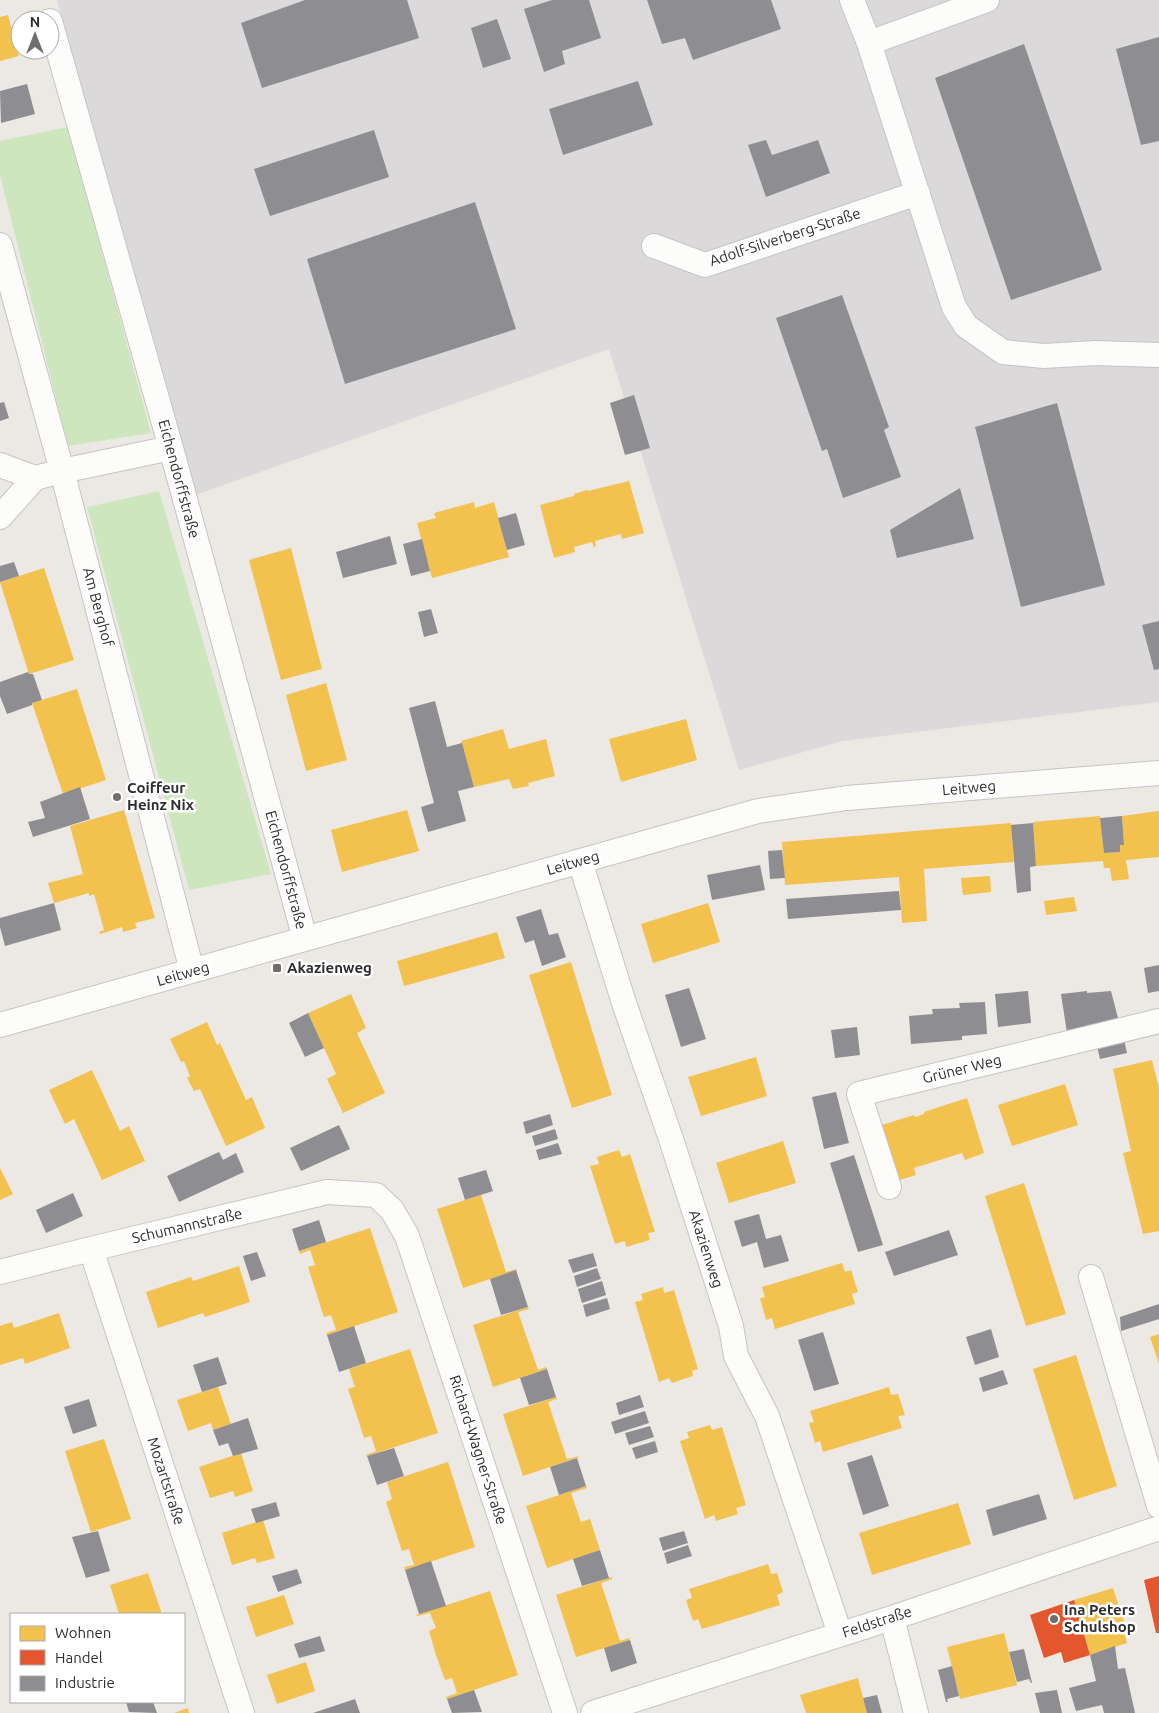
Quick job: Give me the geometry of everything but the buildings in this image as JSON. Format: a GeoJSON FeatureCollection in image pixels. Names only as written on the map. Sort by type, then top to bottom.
{"type":"FeatureCollection","features":[{"type":"Feature","properties":{"kind":"street"},"geometry":{"type":"LineString","coordinates":[[852,0],[869,43],[954,307],[966,326],[1003,352],[1044,356],[1096,353],[1159,355]]}},
{"type":"Feature","properties":{"kind":"street"},"geometry":{"type":"LineString","coordinates":[[869,43],[987,0]]}},
{"type":"Feature","properties":{"kind":"street","name":"Eichendorffstraße"},"geometry":{"type":"LineString","coordinates":[[60,55],[171,448],[305,939]]}},
{"type":"Feature","properties":{"kind":"street","name":"Adolf-Silverberg-Straße"},"geometry":{"type":"LineString","coordinates":[[654,246],[705,265],[918,194]]}},
{"type":"Feature","properties":{"kind":"street","name":"Am Berghof"},"geometry":{"type":"LineString","coordinates":[[0,245],[62,471],[192,971]]}},
{"type":"Feature","properties":{"kind":"street"},"geometry":{"type":"LineString","coordinates":[[0,517],[35,478],[171,448]]}},
{"type":"Feature","properties":{"kind":"street"},"geometry":{"type":"LineString","coordinates":[[0,465],[35,478]]}},
{"type":"Feature","properties":{"kind":"street","name":"Leitweg"},"geometry":{"type":"LineString","coordinates":[[0,1026],[758,812],[847,798],[1159,773]]}},
{"type":"Feature","properties":{"kind":"street","name":"Akazienweg"},"geometry":{"type":"LineString","coordinates":[[580,861],[623,1000],[672,1142],[728,1317],[736,1356],[767,1416],[840,1634]]}},
{"type":"Feature","properties":{"kind":"street","name":"Grüner Weg"},"geometry":{"type":"LineString","coordinates":[[889,1187],[860,1094],[1159,1021]]}},
{"type":"Feature","properties":{"kind":"street","name":"Schumannstraße"},"geometry":{"type":"LineString","coordinates":[[0,1272],[91,1248],[328,1192],[376,1195]]}},
{"type":"Feature","properties":{"kind":"street","name":"Richard-Wagner-Straße"},"geometry":{"type":"LineString","coordinates":[[376,1195],[392,1210],[407,1236],[565,1713]]}},
{"type":"Feature","properties":{"kind":"street","name":"Mozartstraße"},"geometry":{"type":"LineString","coordinates":[[91,1248],[242,1713]]}},
{"type":"Feature","properties":{"kind":"street"},"geometry":{"type":"LineString","coordinates":[[1091,1277],[1159,1506]]}},
{"type":"Feature","properties":{"kind":"street","name":"Feldstraße"},"geometry":{"type":"LineString","coordinates":[[593,1713],[892,1618],[1159,1528]]}},
{"type":"Feature","properties":{"kind":"street"},"geometry":{"type":"LineString","coordinates":[[892,1618],[916,1713]]}},
{"type":"Feature","properties":{"kind":"shaded area"},"geometry":{"type":"Polygon","coordinates":[[[57,0],[1159,0],[1159,702],[843,741],[739,770],[609,349],[184,499],[57,0]]]}},
{"type":"Feature","properties":{"kind":"green space"},"geometry":{"type":"Polygon","coordinates":[[[68,127],[151,433],[68,446],[0,175],[0,141],[68,127]]]}},
{"type":"Feature","properties":{"kind":"green space"},"geometry":{"type":"Polygon","coordinates":[[[159,491],[271,874],[189,890],[87,507],[159,491]]]}},
{"type":"Feature","properties":{"kind":"place","name":"Coiffeur Heinz Nix"},"geometry":{"type":"Point","coordinates":[117,797]}},
{"type":"Feature","properties":{"kind":"place","name":"Akazienweg"},"geometry":{"type":"Point","coordinates":[277,968]}},
{"type":"Feature","properties":{"kind":"place","name":"Ina Peters Schulshop"},"geometry":{"type":"Point","coordinates":[1054,1619]}}]}
